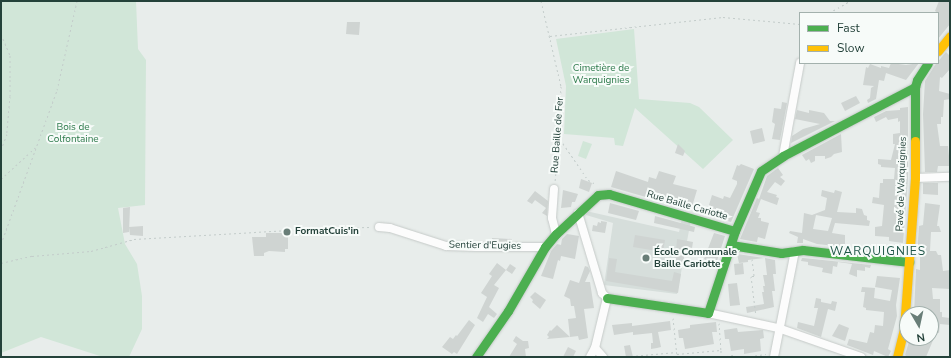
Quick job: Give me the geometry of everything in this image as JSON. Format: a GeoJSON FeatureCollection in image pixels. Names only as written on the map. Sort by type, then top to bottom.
{"type":"FeatureCollection","features":[{"type":"Feature","properties":{"kind":"street"},"geometry":{"type":"LineString","coordinates":[[939,51],[950,36]]}},
{"type":"Feature","properties":{"kind":"street"},"geometry":{"type":"LineString","coordinates":[[783,156],[800,64]]}},
{"type":"Feature","properties":{"kind":"street","name":"Pavé de Warquignies"},"geometry":{"type":"LineString","coordinates":[[897,357],[904,328],[915,178],[915,87],[917,80],[927,64]]}},
{"type":"Feature","properties":{"kind":"street","name":"Rue Baille Cariotte"},"geometry":{"type":"LineString","coordinates":[[598,195],[608,194],[735,231],[761,171],[783,156],[915,87]]}},
{"type":"Feature","properties":{"kind":"street"},"geometry":{"type":"LineString","coordinates":[[915,178],[950,178]]}},
{"type":"Feature","properties":{"kind":"street"},"geometry":{"type":"LineString","coordinates":[[554,188],[552,218],[556,234]]}},
{"type":"Feature","properties":{"kind":"street"},"geometry":{"type":"LineString","coordinates":[[476,357],[508,312],[545,247],[556,234],[598,195]]}},
{"type":"Feature","properties":{"kind":"street"},"geometry":{"type":"LineString","coordinates":[[578,213],[602,293],[607,298],[708,313],[757,323],[778,328],[861,357]]}},
{"type":"Feature","properties":{"kind":"street","name":"Sentier d'Eugies"},"geometry":{"type":"LineString","coordinates":[[379,227],[390,228],[446,246],[476,248],[545,247]]}},
{"type":"Feature","properties":{"kind":"street"},"geometry":{"type":"LineString","coordinates":[[708,313],[735,231]]}},
{"type":"Feature","properties":{"kind":"street"},"geometry":{"type":"LineString","coordinates":[[731,245],[781,253],[803,250],[909,262]]}},
{"type":"Feature","properties":{"kind":"street"},"geometry":{"type":"LineString","coordinates":[[774,355],[778,328],[795,251]]}},
{"type":"Feature","properties":{"kind":"street"},"geometry":{"type":"LineString","coordinates":[[590,357],[595,348],[607,298]]}},
{"type":"Feature","properties":{"kind":"street"},"geometry":{"type":"LineString","coordinates":[[595,348],[603,357]]}},
{"type":"Feature","properties":{"kind":"path"},"geometry":{"type":"LineString","coordinates":[[1,244],[57,90],[76,1]]}},
{"type":"Feature","properties":{"kind":"path","name":"Rue Baille de Fer"},"geometry":{"type":"LineString","coordinates":[[541,1],[561,86],[559,139],[554,188]]}},
{"type":"Feature","properties":{"kind":"path"},"geometry":{"type":"LineString","coordinates":[[831,12],[850,1]]}},
{"type":"Feature","properties":{"kind":"path"},"geometry":{"type":"LineString","coordinates":[[550,36],[724,17],[799,24]]}},
{"type":"Feature","properties":{"kind":"path"},"geometry":{"type":"LineString","coordinates":[[1,34],[10,55],[10,96],[6,134],[1,150]]}},
{"type":"Feature","properties":{"kind":"path"},"geometry":{"type":"LineString","coordinates":[[559,139],[588,180],[593,182],[598,195]]}},
{"type":"Feature","properties":{"kind":"path"},"geometry":{"type":"LineString","coordinates":[[1,179],[37,145]]}},
{"type":"Feature","properties":{"kind":"path"},"geometry":{"type":"LineString","coordinates":[[1,263],[32,256],[91,251],[134,238],[322,228],[379,227]]}},
{"type":"Feature","properties":{"kind":"path"},"geometry":{"type":"LineString","coordinates":[[750,248],[754,276],[751,276],[757,323]]}},
{"type":"Feature","properties":{"kind":"path"},"geometry":{"type":"LineString","coordinates":[[671,308],[677,352]]}},
{"type":"Feature","properties":{"kind":"path"},"geometry":{"type":"LineString","coordinates":[[718,315],[722,357],[734,355],[734,357]]}},
{"type":"Feature","properties":{"kind":"path"},"geometry":{"type":"LineString","coordinates":[[621,357],[721,350]]}},
{"type":"Feature","properties":{"kind":"path"},"geometry":{"type":"LineString","coordinates":[[745,357],[774,355]]}},
{"type":"Feature","properties":{"kind":"shaded area","name":"École Communale Baille Cariotte"},"geometry":{"type":"Polygon","coordinates":[[[586,211],[679,232],[682,219],[691,220],[677,294],[604,285],[613,223],[586,215],[586,211]]]}},
{"type":"Feature","properties":{"kind":"green space","name":"Bois de Colfontaine"},"geometry":{"type":"Polygon","coordinates":[[[1,1],[136,1],[138,49],[146,60],[145,205],[118,208],[125,244],[137,264],[142,296],[142,329],[129,357],[103,357],[41,337],[1,353],[1,1]]]}},
{"type":"Feature","properties":{"kind":"green space","name":"Cimetière de Warquignies"},"geometry":{"type":"Polygon","coordinates":[[[634,29],[639,99],[690,103],[699,107],[733,140],[703,169],[635,108],[623,146],[615,145],[614,138],[564,134],[566,86],[556,39],[634,29]]]}},
{"type":"Feature","properties":{"kind":"green space"},"geometry":{"type":"Polygon","coordinates":[[[583,141],[592,144],[586,159],[578,156],[583,141]]]}},
{"type":"Feature","properties":{"kind":"building"},"geometry":{"type":"Polygon","coordinates":[[[939,1],[950,1],[950,24],[939,38],[939,12],[935,11],[939,1]]]}},
{"type":"Feature","properties":{"kind":"building"},"geometry":{"type":"Polygon","coordinates":[[[347,22],[360,22],[359,35],[346,34],[347,22]]]}},
{"type":"Feature","properties":{"kind":"building"},"geometry":{"type":"Polygon","coordinates":[[[946,52],[950,56],[950,69],[942,78],[940,77],[939,91],[950,94],[950,99],[944,100],[941,124],[937,124],[940,146],[948,146],[950,166],[938,166],[937,172],[925,172],[923,114],[925,81],[935,65],[939,64],[939,60],[946,52]]]}},
{"type":"Feature","properties":{"kind":"building"},"geometry":{"type":"Polygon","coordinates":[[[870,64],[881,68],[881,66],[889,68],[891,64],[918,64],[906,80],[886,73],[884,81],[879,80],[876,99],[868,103],[867,100],[870,98],[871,88],[874,86],[863,85],[866,67],[868,68],[870,64]]]}},
{"type":"Feature","properties":{"kind":"building"},"geometry":{"type":"Polygon","coordinates":[[[856,96],[860,103],[845,111],[841,103],[856,96]]]}},
{"type":"Feature","properties":{"kind":"building"},"geometry":{"type":"Polygon","coordinates":[[[782,102],[787,103],[780,140],[772,139],[775,124],[772,122],[774,108],[781,109],[782,102]]]}},
{"type":"Feature","properties":{"kind":"building"},"geometry":{"type":"Polygon","coordinates":[[[908,107],[908,178],[903,243],[889,241],[889,237],[875,236],[875,227],[882,226],[884,205],[872,203],[873,197],[879,198],[880,183],[883,183],[883,179],[894,179],[895,168],[881,167],[881,165],[878,164],[878,159],[891,160],[895,144],[893,144],[893,134],[900,133],[900,121],[898,122],[898,118],[888,120],[886,117],[876,122],[874,117],[886,111],[900,110],[900,108],[908,107]]]}},
{"type":"Feature","properties":{"kind":"building"},"geometry":{"type":"Polygon","coordinates":[[[797,110],[809,113],[809,110],[824,113],[830,121],[835,121],[791,143],[792,136],[803,129],[820,124],[795,119],[797,110]]]}},
{"type":"Feature","properties":{"kind":"building"},"geometry":{"type":"Polygon","coordinates":[[[762,128],[765,141],[753,144],[750,131],[762,128]]]}},
{"type":"Feature","properties":{"kind":"building"},"geometry":{"type":"Polygon","coordinates":[[[841,134],[842,152],[825,159],[825,156],[815,156],[815,161],[811,163],[809,159],[806,161],[802,155],[841,134]]]}},
{"type":"Feature","properties":{"kind":"building"},"geometry":{"type":"Polygon","coordinates":[[[678,144],[685,151],[683,156],[675,153],[678,144]]]}},
{"type":"Feature","properties":{"kind":"building"},"geometry":{"type":"Polygon","coordinates":[[[741,164],[754,169],[731,222],[706,215],[712,195],[723,199],[724,196],[730,198],[737,184],[737,181],[732,179],[737,165],[739,166],[741,164]]]}},
{"type":"Feature","properties":{"kind":"building"},"geometry":{"type":"Polygon","coordinates":[[[778,168],[783,175],[780,177],[785,181],[781,186],[775,182],[767,192],[777,195],[776,197],[779,198],[777,205],[761,199],[756,212],[760,213],[758,218],[761,218],[761,221],[769,223],[765,239],[758,237],[757,242],[740,239],[757,198],[759,199],[767,176],[778,168]]]}},
{"type":"Feature","properties":{"kind":"building"},"geometry":{"type":"Polygon","coordinates":[[[616,171],[648,182],[649,177],[656,179],[659,171],[676,176],[673,184],[697,190],[691,210],[611,187],[616,171]]]}},
{"type":"Feature","properties":{"kind":"building"},"geometry":{"type":"Polygon","coordinates":[[[581,179],[592,183],[589,192],[579,188],[581,179]]]}},
{"type":"Feature","properties":{"kind":"building"},"geometry":{"type":"Polygon","coordinates":[[[923,183],[938,183],[938,195],[923,194],[923,183]]]}},
{"type":"Feature","properties":{"kind":"building"},"geometry":{"type":"Polygon","coordinates":[[[563,190],[578,194],[575,202],[572,202],[571,207],[561,208],[563,190]]]}},
{"type":"Feature","properties":{"kind":"building"},"geometry":{"type":"Polygon","coordinates":[[[822,190],[834,193],[835,190],[842,192],[837,212],[856,213],[856,208],[862,209],[864,215],[867,216],[867,220],[870,221],[869,226],[835,223],[832,233],[845,235],[845,247],[817,244],[803,239],[803,243],[797,243],[798,237],[789,233],[790,231],[802,233],[804,213],[812,215],[825,210],[827,198],[821,196],[822,190]],[[816,215],[813,229],[828,231],[832,218],[816,215]]]}},
{"type":"Feature","properties":{"kind":"building"},"geometry":{"type":"Polygon","coordinates":[[[535,191],[548,201],[547,216],[542,213],[546,208],[535,200],[532,204],[527,201],[535,191]]]}},
{"type":"Feature","properties":{"kind":"building"},"geometry":{"type":"Polygon","coordinates":[[[610,203],[639,211],[636,220],[608,213],[610,203]]]}},
{"type":"Feature","properties":{"kind":"building"},"geometry":{"type":"Polygon","coordinates":[[[925,203],[940,205],[937,226],[939,226],[941,232],[931,232],[930,251],[936,251],[938,255],[941,255],[943,271],[950,270],[950,289],[932,288],[933,299],[940,299],[940,312],[942,312],[942,317],[950,318],[950,325],[940,324],[939,333],[939,306],[914,306],[916,269],[920,270],[920,255],[917,255],[919,226],[923,225],[925,203]]]}},
{"type":"Feature","properties":{"kind":"building"},"geometry":{"type":"Polygon","coordinates":[[[130,207],[129,232],[123,233],[123,208],[130,207]]]}},
{"type":"Feature","properties":{"kind":"building"},"geometry":{"type":"Polygon","coordinates":[[[655,216],[695,227],[694,232],[654,223],[655,216]]]}},
{"type":"Feature","properties":{"kind":"building"},"geometry":{"type":"Polygon","coordinates":[[[601,221],[607,222],[605,233],[592,231],[593,225],[597,226],[598,222],[601,223],[601,221]]]}},
{"type":"Feature","properties":{"kind":"building"},"geometry":{"type":"Polygon","coordinates":[[[143,226],[143,236],[130,235],[129,227],[143,226]]]}},
{"type":"Feature","properties":{"kind":"building"},"geometry":{"type":"Polygon","coordinates":[[[266,233],[288,233],[288,249],[285,249],[285,252],[269,251],[264,253],[264,256],[254,256],[252,237],[266,237],[266,233]]]}},
{"type":"Feature","properties":{"kind":"building"},"geometry":{"type":"Polygon","coordinates":[[[714,233],[725,236],[715,267],[707,264],[708,261],[704,259],[714,233]]]}},
{"type":"Feature","properties":{"kind":"building"},"geometry":{"type":"Polygon","coordinates":[[[567,234],[579,236],[575,259],[561,256],[560,261],[558,260],[553,279],[541,276],[551,251],[557,244],[561,245],[562,239],[567,234]]]}},
{"type":"Feature","properties":{"kind":"building"},"geometry":{"type":"Polygon","coordinates":[[[635,235],[665,240],[663,252],[633,247],[635,235]]]}},
{"type":"Feature","properties":{"kind":"building"},"geometry":{"type":"Polygon","coordinates":[[[492,238],[512,239],[512,242],[492,242],[492,238]]]}},
{"type":"Feature","properties":{"kind":"building"},"geometry":{"type":"Polygon","coordinates":[[[677,239],[693,242],[692,248],[686,246],[683,262],[675,261],[677,239]]]}},
{"type":"Feature","properties":{"kind":"building"},"geometry":{"type":"Polygon","coordinates":[[[737,254],[764,258],[739,263],[737,254]]]}},
{"type":"Feature","properties":{"kind":"building"},"geometry":{"type":"Polygon","coordinates":[[[609,258],[617,259],[615,272],[672,281],[674,272],[681,274],[678,293],[606,281],[609,258]]]}},
{"type":"Feature","properties":{"kind":"building"},"geometry":{"type":"Polygon","coordinates":[[[765,258],[775,260],[776,274],[773,274],[775,291],[772,291],[774,307],[747,313],[746,307],[764,304],[762,292],[764,292],[763,286],[765,286],[763,275],[767,275],[765,258]]]}},
{"type":"Feature","properties":{"kind":"building"},"geometry":{"type":"Polygon","coordinates":[[[802,258],[871,265],[870,268],[865,267],[865,271],[857,270],[857,277],[849,274],[852,264],[838,262],[837,267],[833,266],[832,274],[822,272],[823,268],[808,265],[808,262],[801,261],[802,258]]]}},
{"type":"Feature","properties":{"kind":"building"},"geometry":{"type":"Polygon","coordinates":[[[497,263],[506,270],[494,285],[499,288],[489,307],[497,314],[494,318],[488,314],[483,322],[477,318],[487,297],[481,293],[492,276],[489,274],[497,263]]]}},
{"type":"Feature","properties":{"kind":"building"},"geometry":{"type":"Polygon","coordinates":[[[743,263],[744,274],[735,275],[734,264],[743,263]]]}},
{"type":"Feature","properties":{"kind":"building"},"geometry":{"type":"Polygon","coordinates":[[[510,264],[516,268],[512,274],[506,270],[510,264]]]}},
{"type":"Feature","properties":{"kind":"building"},"geometry":{"type":"Polygon","coordinates":[[[585,266],[588,267],[590,271],[585,282],[590,282],[594,308],[584,309],[588,338],[579,340],[578,336],[570,337],[568,319],[576,318],[574,306],[571,306],[570,299],[564,296],[570,280],[579,283],[585,266]]]}},
{"type":"Feature","properties":{"kind":"building"},"geometry":{"type":"Polygon","coordinates":[[[877,276],[900,278],[896,305],[897,316],[888,349],[891,351],[888,357],[874,351],[873,355],[847,345],[849,339],[867,343],[870,332],[874,333],[875,325],[883,326],[884,312],[866,310],[866,308],[863,307],[865,292],[861,292],[862,287],[875,288],[874,298],[890,301],[892,290],[875,287],[877,276]]]}},
{"type":"Feature","properties":{"kind":"building"},"geometry":{"type":"Polygon","coordinates":[[[737,283],[740,305],[730,306],[728,284],[737,283]]]}},
{"type":"Feature","properties":{"kind":"building"},"geometry":{"type":"Polygon","coordinates":[[[535,292],[546,300],[540,309],[532,302],[533,300],[530,297],[535,292]]]}},
{"type":"Feature","properties":{"kind":"building"},"geometry":{"type":"Polygon","coordinates":[[[816,298],[821,299],[821,302],[831,304],[832,301],[837,302],[835,311],[828,309],[821,337],[797,328],[798,322],[814,326],[818,308],[814,308],[816,298]]]}},
{"type":"Feature","properties":{"kind":"building"},"geometry":{"type":"Polygon","coordinates":[[[469,320],[475,325],[457,354],[454,352],[452,354],[442,347],[450,337],[453,339],[456,335],[457,336],[469,320]]]}},
{"type":"Feature","properties":{"kind":"building"},"geometry":{"type":"Polygon","coordinates":[[[670,321],[671,330],[658,332],[661,347],[651,349],[651,343],[653,343],[652,333],[633,335],[633,332],[614,335],[612,325],[632,323],[632,326],[670,321]]]}},
{"type":"Feature","properties":{"kind":"building"},"geometry":{"type":"Polygon","coordinates":[[[716,322],[717,332],[712,332],[714,344],[685,349],[683,338],[679,338],[678,330],[690,328],[690,325],[716,322]]]}},
{"type":"Feature","properties":{"kind":"building"},"geometry":{"type":"Polygon","coordinates":[[[839,324],[849,328],[845,341],[832,336],[839,324]]]}},
{"type":"Feature","properties":{"kind":"building"},"geometry":{"type":"Polygon","coordinates":[[[557,325],[570,337],[547,339],[549,337],[547,335],[550,330],[551,331],[557,325]]]}},
{"type":"Feature","properties":{"kind":"building"},"geometry":{"type":"Polygon","coordinates":[[[737,328],[738,332],[763,330],[764,338],[760,339],[761,351],[744,354],[744,349],[731,351],[729,339],[725,339],[724,330],[737,328]]]}},
{"type":"Feature","properties":{"kind":"building"},"geometry":{"type":"Polygon","coordinates":[[[516,336],[523,341],[528,341],[529,348],[525,349],[526,357],[509,357],[517,344],[513,341],[516,336]]]}},
{"type":"Feature","properties":{"kind":"building"},"geometry":{"type":"Polygon","coordinates":[[[630,345],[633,357],[626,357],[624,346],[630,345]]]}},
{"type":"Feature","properties":{"kind":"building"},"geometry":{"type":"Polygon","coordinates":[[[908,346],[931,346],[926,357],[907,357],[905,355],[908,346]]]}},
{"type":"Feature","properties":{"kind":"building"},"geometry":{"type":"Polygon","coordinates":[[[568,347],[576,351],[573,357],[563,357],[568,347]]]}},
{"type":"Feature","properties":{"kind":"traffic: fast"},"geometry":{"type":"LineString","coordinates":[[915,141],[915,87],[917,80],[927,64]]}},
{"type":"Feature","properties":{"kind":"traffic: fast"},"geometry":{"type":"LineString","coordinates":[[607,298],[708,313],[735,231],[761,171],[783,156],[915,87]]}},
{"type":"Feature","properties":{"kind":"traffic: fast"},"geometry":{"type":"LineString","coordinates":[[476,357],[508,311],[545,247],[556,234],[598,195],[609,194],[735,231]]}},
{"type":"Feature","properties":{"kind":"traffic: fast"},"geometry":{"type":"LineString","coordinates":[[731,245],[781,253],[803,250],[909,262]]}},
{"type":"Feature","properties":{"kind":"traffic: slow"},"geometry":{"type":"LineString","coordinates":[[939,50],[950,36]]}},
{"type":"Feature","properties":{"kind":"traffic: slow"},"geometry":{"type":"LineString","coordinates":[[897,357],[904,328],[915,178],[915,141]]}},
{"type":"Feature","properties":{"kind":"place","name":"FormatCuis'in"},"geometry":{"type":"Point","coordinates":[287,232]}},
{"type":"Feature","properties":{"kind":"place","name":"École Communale Baille Cariotte"},"geometry":{"type":"Point","coordinates":[646,258]}},
{"type":"Feature","properties":{"kind":"district","name":"WARQUIGNIES"},"geometry":{"type":"Point","coordinates":[878,252]}}]}
